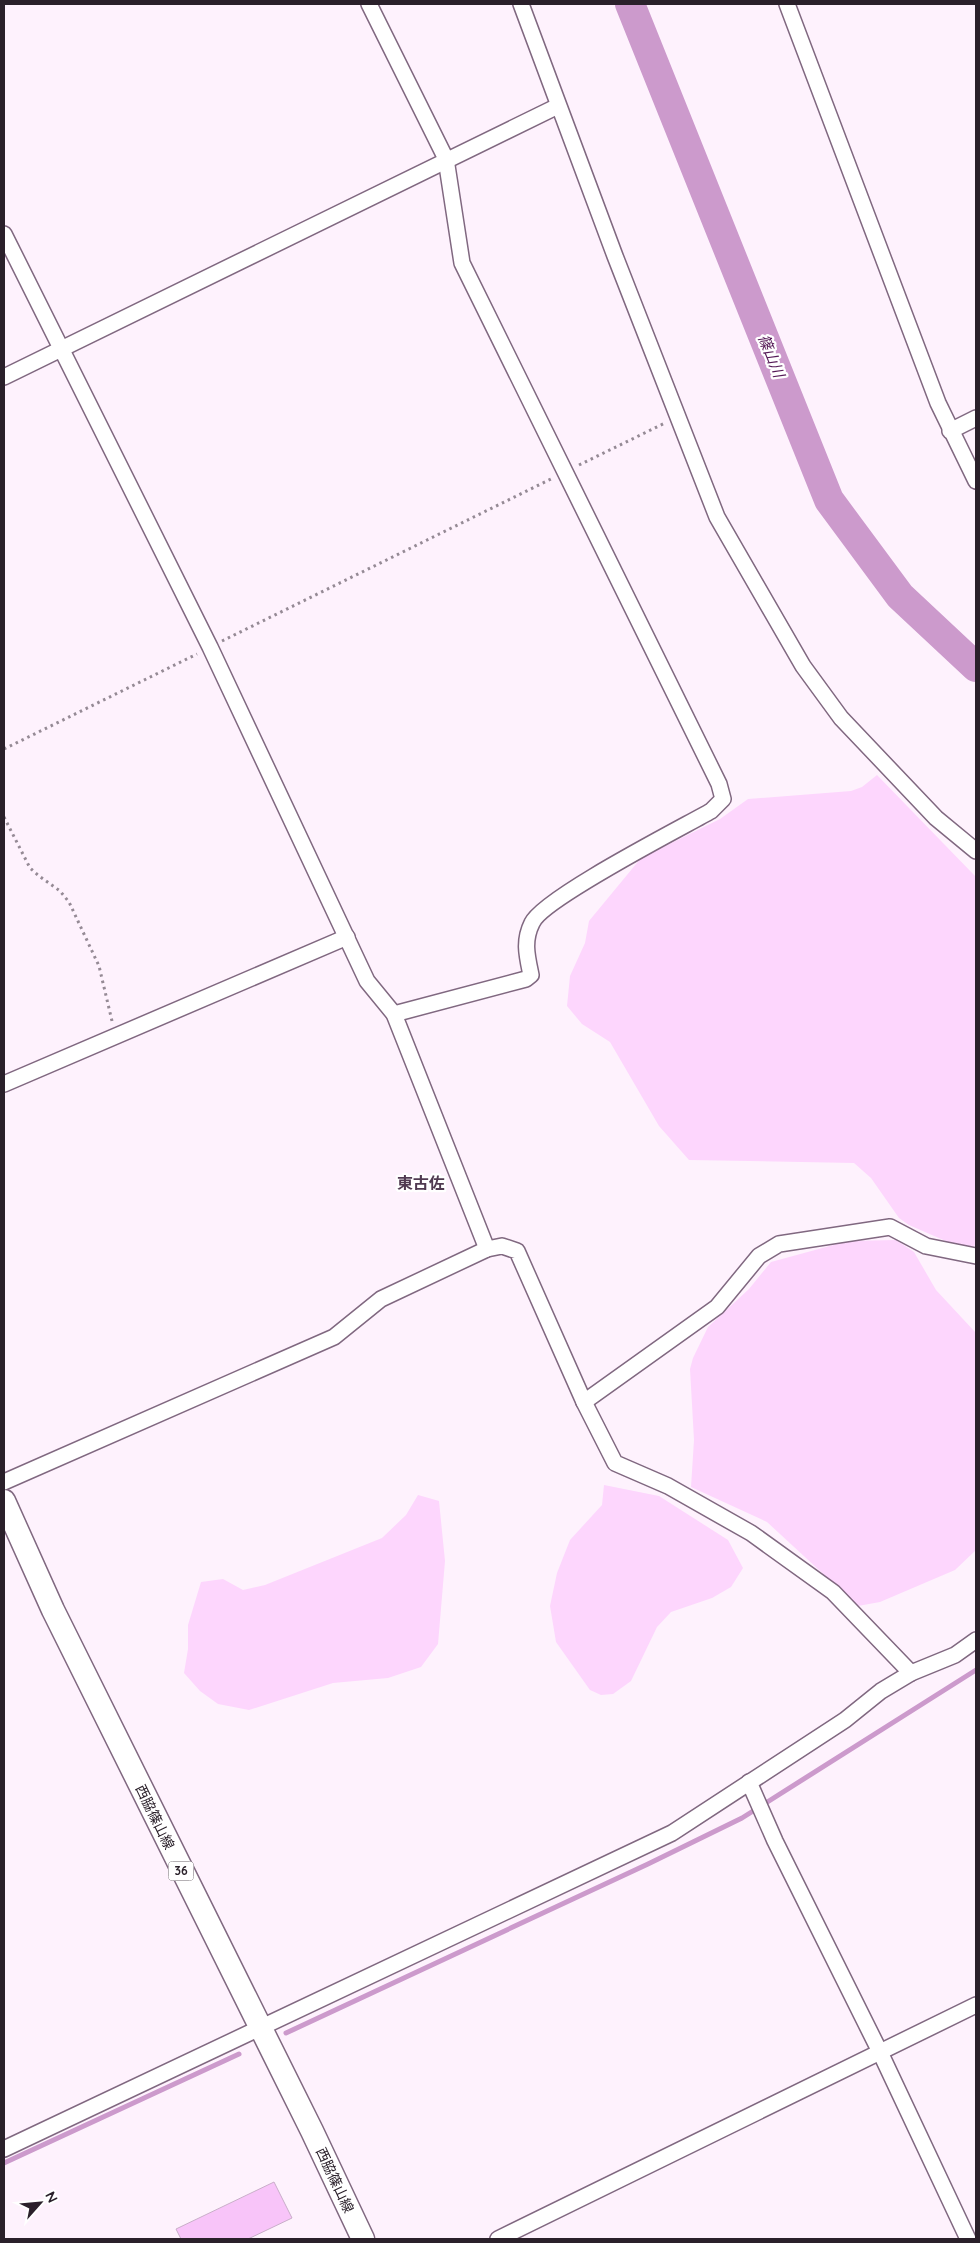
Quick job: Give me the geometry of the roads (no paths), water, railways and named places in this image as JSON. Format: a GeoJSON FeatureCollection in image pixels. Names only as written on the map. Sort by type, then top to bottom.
{"type":"FeatureCollection","features":[{"type":"Feature","properties":{"kind":"main road","name":"西脇篠山線"},"geometry":{"type":"LineString","coordinates":[[4,1501],[53,1610],[259,2029],[312,2131],[363,2239]]}},
{"type":"Feature","properties":{"kind":"street"},"geometry":{"type":"LineString","coordinates":[[369,4],[446,159],[462,263],[719,784],[722,799],[711,811],[562,895],[532,920],[525,943],[531,975],[526,979],[394,1014]]}},
{"type":"Feature","properties":{"kind":"street"},"geometry":{"type":"LineString","coordinates":[[521,4],[677,417],[717,516],[803,666],[841,718],[936,818],[976,851]]}},
{"type":"Feature","properties":{"kind":"street"},"geometry":{"type":"LineString","coordinates":[[787,4],[950,431],[976,481]]}},
{"type":"Feature","properties":{"kind":"street"},"geometry":{"type":"LineString","coordinates":[[4,377],[446,159],[558,106]]}},
{"type":"Feature","properties":{"kind":"street"},"geometry":{"type":"LineString","coordinates":[[4,234],[210,647],[367,981],[394,1014],[487,1249]]}},
{"type":"Feature","properties":{"kind":"street"},"geometry":{"type":"LineString","coordinates":[[950,431],[976,418]]}},
{"type":"Feature","properties":{"kind":"street"},"geometry":{"type":"LineString","coordinates":[[4,1084],[347,938]]}},
{"type":"Feature","properties":{"kind":"street"},"geometry":{"type":"LineString","coordinates":[[584,1402],[717,1307],[759,1256],[780,1244],[890,1227],[926,1246],[976,1256]]}},
{"type":"Feature","properties":{"kind":"street"},"geometry":{"type":"LineString","coordinates":[[4,1482],[334,1337],[381,1299],[487,1249],[502,1246],[517,1251],[584,1402],[615,1463],[668,1486],[751,1533],[832,1592],[911,1673]]}},
{"type":"Feature","properties":{"kind":"street"},"geometry":{"type":"LineString","coordinates":[[4,2149],[672,1834],[844,1720],[881,1691],[911,1673],[955,1655],[976,1640]]}},
{"type":"Feature","properties":{"kind":"street"},"geometry":{"type":"LineString","coordinates":[[749,1782],[775,1840],[880,2052],[968,2239]]}},
{"type":"Feature","properties":{"kind":"street"},"geometry":{"type":"LineString","coordinates":[[498,2239],[976,2006]]}},
{"type":"Feature","properties":{"kind":"waterway","name":"篠山川"},"geometry":{"type":"LineString","coordinates":[[630,4],[829,500],[900,596],[976,667]]}},
{"type":"Feature","properties":{"kind":"waterway"},"geometry":{"type":"LineString","coordinates":[[286,2033],[648,1864],[742,1818],[976,1670]]}},
{"type":"Feature","properties":{"kind":"waterway"},"geometry":{"type":"LineString","coordinates":[[4,2163],[239,2054]]}},
{"type":"Feature","properties":{"kind":"district","name":"東古佐"},"geometry":{"type":"Point","coordinates":[421,1183]}}]}
